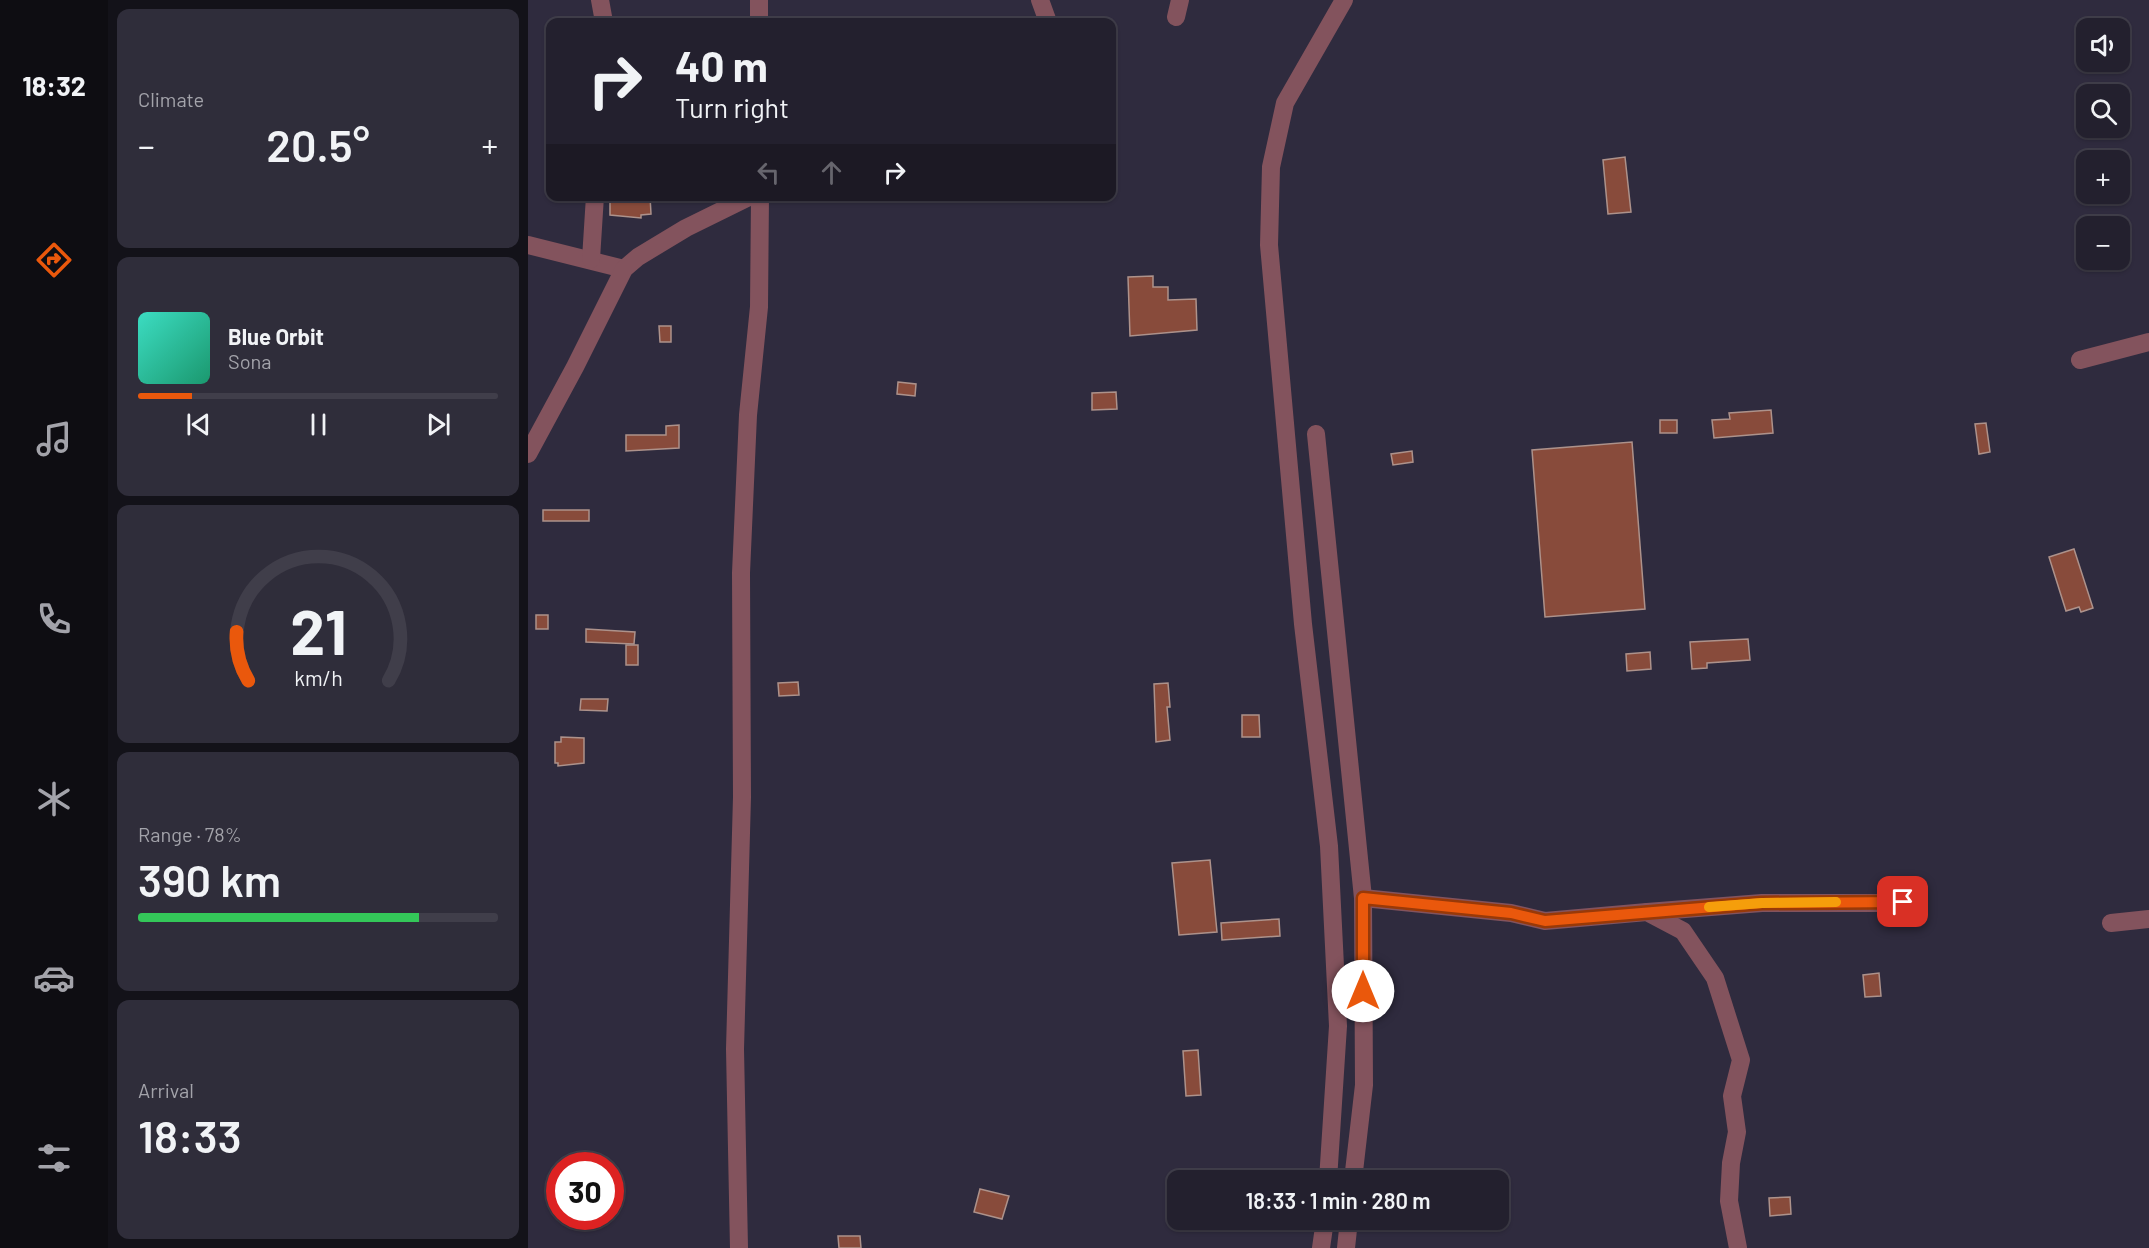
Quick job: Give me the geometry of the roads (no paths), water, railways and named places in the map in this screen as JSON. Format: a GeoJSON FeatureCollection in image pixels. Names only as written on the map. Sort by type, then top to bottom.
{"type":"FeatureCollection","features":[{"type":"Feature","properties":{"kind":"street"},"geometry":{"type":"LineString","coordinates":[[600,0],[603,18]]}},
{"type":"Feature","properties":{"kind":"street"},"geometry":{"type":"LineString","coordinates":[[759,0],[759,18]]}},
{"type":"Feature","properties":{"kind":"street"},"geometry":{"type":"LineString","coordinates":[[1040,0],[1047,18]]}},
{"type":"Feature","properties":{"kind":"street"},"geometry":{"type":"LineString","coordinates":[[1329,1170],[1338,1026],[1329,846],[1302,613],[1269,245],[1271,167],[1285,103],[1344,0]]}},
{"type":"Feature","properties":{"kind":"street"},"geometry":{"type":"LineString","coordinates":[[591,260],[594,201]]}},
{"type":"Feature","properties":{"kind":"street"},"geometry":{"type":"LineString","coordinates":[[531,443],[624,269],[638,257],[686,228],[740,201]]}},
{"type":"Feature","properties":{"kind":"street"},"geometry":{"type":"LineString","coordinates":[[739,1248],[735,1049],[742,797],[741,573],[748,415],[759,307],[760,201]]}},
{"type":"Feature","properties":{"kind":"street"},"geometry":{"type":"LineString","coordinates":[[528,245],[624,269]]}},
{"type":"Feature","properties":{"kind":"street"},"geometry":{"type":"LineString","coordinates":[[2080,360],[2149,342]]}},
{"type":"Feature","properties":{"kind":"street"},"geometry":{"type":"LineString","coordinates":[[1316,434],[1363,898],[1364,1085],[1354,1170]]}},
{"type":"Feature","properties":{"kind":"street"},"geometry":{"type":"LineString","coordinates":[[1363,898],[1511,913],[1545,921],[1762,903],[1915,903]]}},
{"type":"Feature","properties":{"kind":"street"},"geometry":{"type":"LineString","coordinates":[[1647,912],[1683,932],[1715,978],[1741,1060],[1732,1096],[1737,1132],[1731,1163],[1730,1191],[1737,1248]]}},
{"type":"Feature","properties":{"kind":"street"},"geometry":{"type":"LineString","coordinates":[[2111,923],[2149,919]]}},
{"type":"Feature","properties":{"kind":"street"},"geometry":{"type":"LineString","coordinates":[[1321,1248],[1323,1230]]}},
{"type":"Feature","properties":{"kind":"street"},"geometry":{"type":"LineString","coordinates":[[1346,1248],[1348,1230]]}}]}
